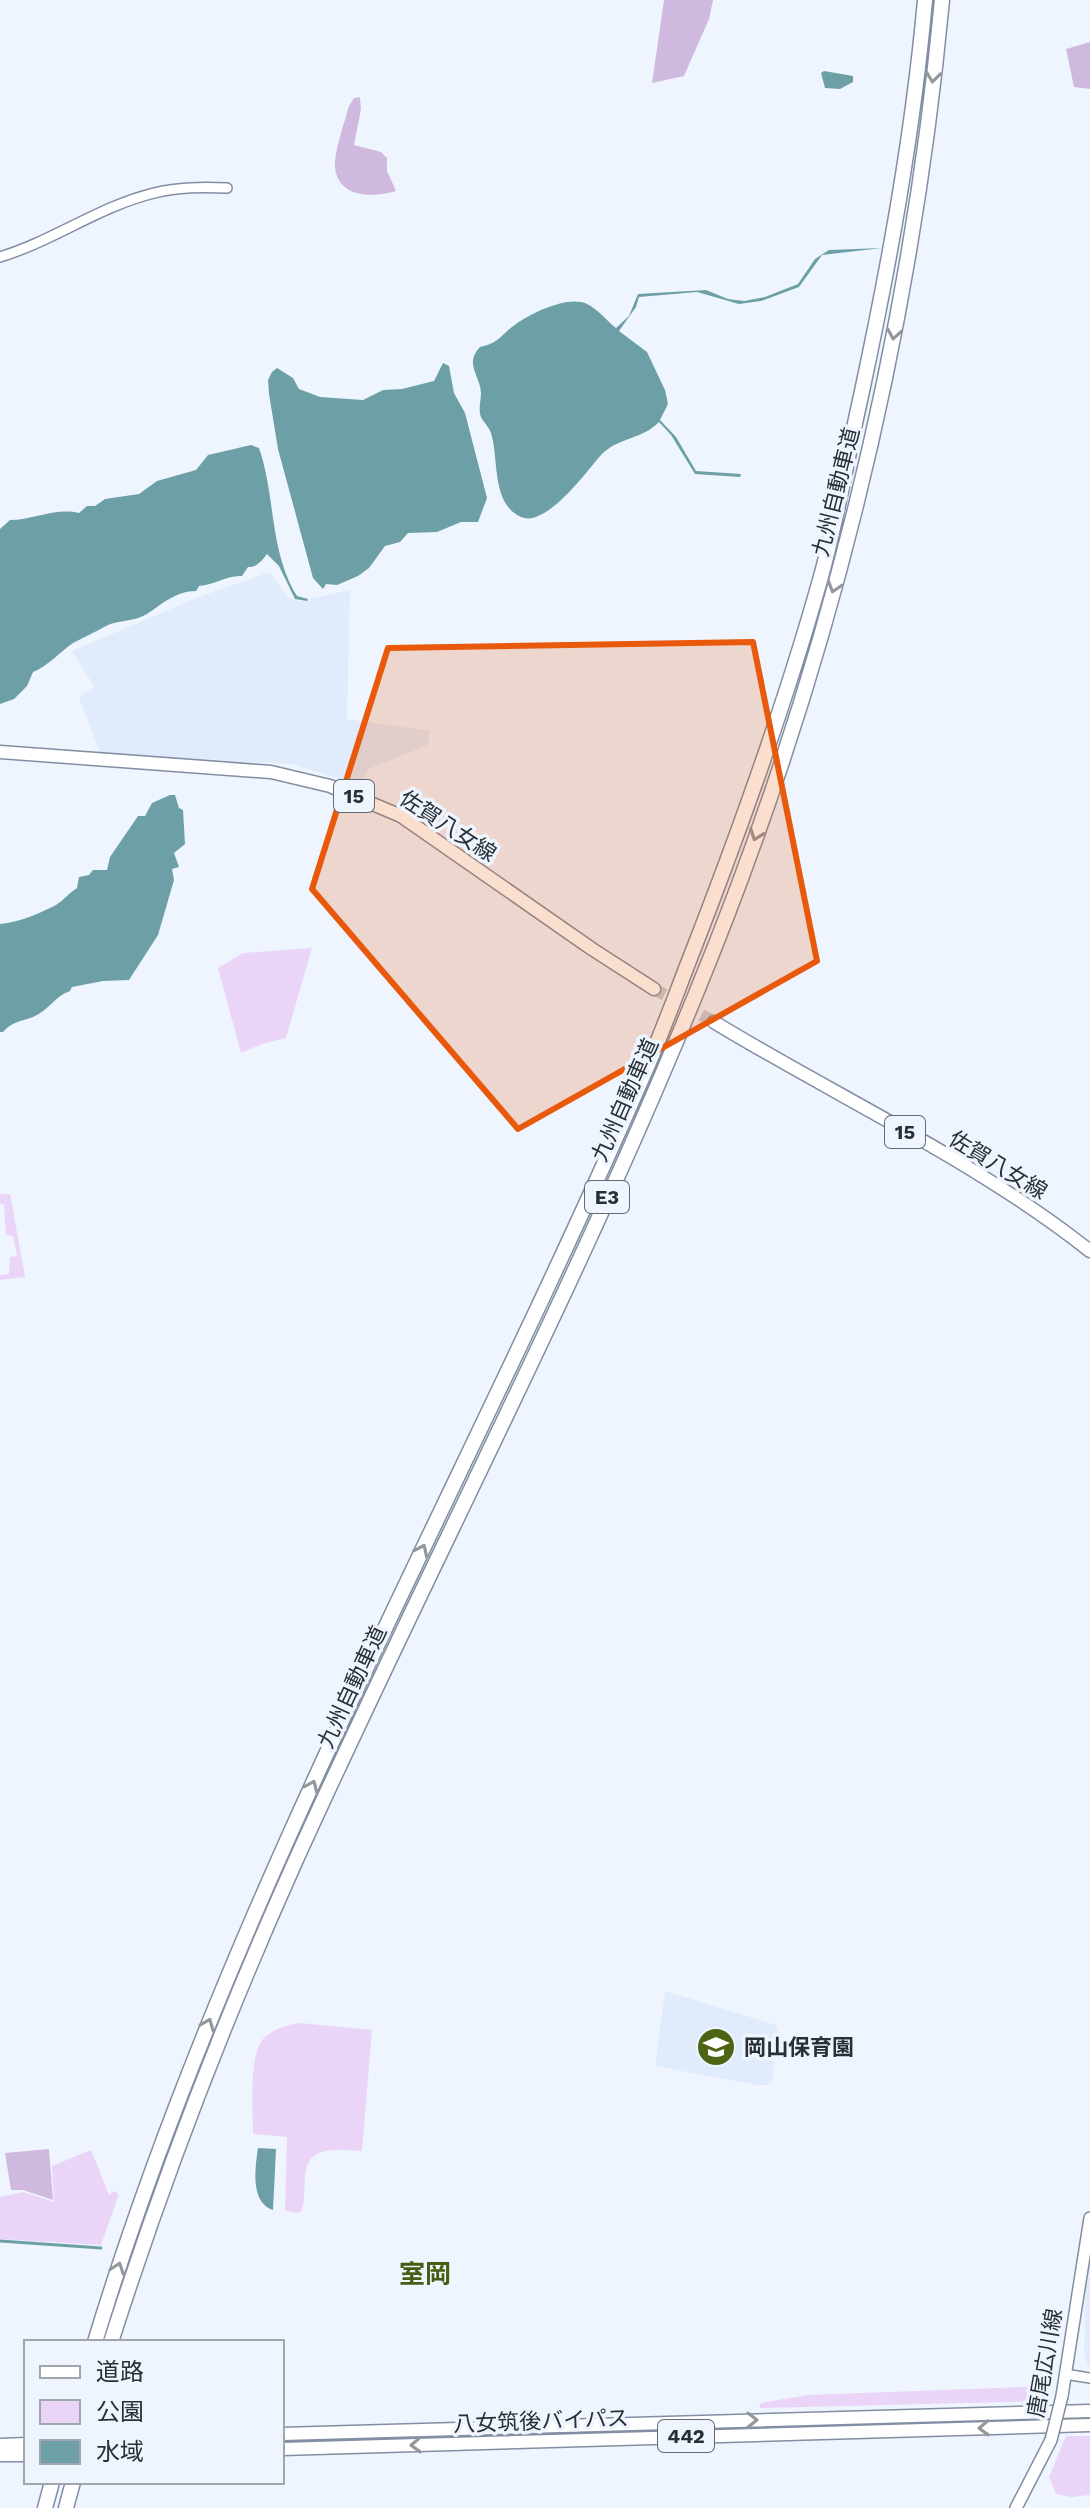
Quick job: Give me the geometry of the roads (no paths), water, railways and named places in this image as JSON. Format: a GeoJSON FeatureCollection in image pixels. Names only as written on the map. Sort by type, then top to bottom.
{"type":"FeatureCollection","features":[{"type":"Feature","properties":{"kind":"highway","name":"九州自動車道"},"geometry":{"type":"LineString","coordinates":[[96,2340],[160,2147],[255,1909],[576,1228],[647,1069],[744,820],[826,557],[886,280],[906,159],[925,0]]}},
{"type":"Feature","properties":{"kind":"highway","name":"九州自動車道"},"geometry":{"type":"LineString","coordinates":[[112,2340],[174,2160],[293,1866],[592,1230],[696,995],[756,835],[791,733],[841,564],[886,374],[914,215],[942,0]]}},
{"type":"Feature","properties":{"kind":"highway"},"geometry":{"type":"LineString","coordinates":[[45,2508],[51,2484]]}},
{"type":"Feature","properties":{"kind":"highway"},"geometry":{"type":"LineString","coordinates":[[66,2508],[72,2484]]}},
{"type":"Feature","properties":{"kind":"main road","name":"佐賀八女線"},"geometry":{"type":"LineString","coordinates":[[0,752],[271,772],[330,786],[401,816],[654,989]]}},
{"type":"Feature","properties":{"kind":"main road","name":"佐賀八女線"},"geometry":{"type":"LineString","coordinates":[[714,1022],[1051,1220],[1090,1251]]}},
{"type":"Feature","properties":{"kind":"main road","name":"唐尾広川線"},"geometry":{"type":"LineString","coordinates":[[1016,2508],[1051,2440],[1062,2396],[1090,2218]]}},
{"type":"Feature","properties":{"kind":"main road","name":"八女筑後バイパス"},"geometry":{"type":"LineString","coordinates":[[284,2434],[1090,2411]]}},
{"type":"Feature","properties":{"kind":"main road","name":"八女筑後バイパス"},"geometry":{"type":"LineString","coordinates":[[284,2449],[1090,2425]]}},
{"type":"Feature","properties":{"kind":"main road"},"geometry":{"type":"LineString","coordinates":[[0,2445],[24,2444]]}},
{"type":"Feature","properties":{"kind":"main road"},"geometry":{"type":"LineString","coordinates":[[0,2455],[24,2455]]}},
{"type":"Feature","properties":{"kind":"street"},"geometry":{"type":"LineString","coordinates":[[0,257],[27,249],[103,212],[151,194],[192,186],[227,188]]}},
{"type":"Feature","properties":{"kind":"street"},"geometry":{"type":"LineString","coordinates":[[1065,2374],[1090,2378]]}},
{"type":"Feature","properties":{"kind":"water"},"geometry":{"type":"Polygon","coordinates":[[[821,73],[853,76],[853,82],[840,89],[825,88],[821,73]]]}},
{"type":"Feature","properties":{"kind":"water"},"geometry":{"type":"Polygon","coordinates":[[[882,248],[822,255],[799,287],[761,301],[739,304],[697,292],[639,297],[636,307],[619,331],[647,352],[665,390],[668,404],[660,420],[676,437],[696,471],[741,474],[740,477],[695,474],[671,435],[659,422],[653,428],[607,449],[565,496],[542,514],[531,518],[511,511],[500,491],[491,433],[480,414],[481,393],[473,359],[480,347],[496,341],[531,315],[560,303],[587,304],[616,328],[629,316],[638,294],[706,290],[728,299],[744,301],[765,297],[798,284],[815,259],[829,250],[882,248]]]}},
{"type":"Feature","properties":{"kind":"water"},"geometry":{"type":"Polygon","coordinates":[[[443,363],[449,366],[454,393],[465,413],[487,498],[478,522],[461,522],[437,532],[408,533],[400,542],[385,546],[369,568],[358,576],[337,585],[326,584],[323,589],[313,578],[278,449],[269,394],[268,380],[272,372],[277,368],[293,378],[299,389],[320,397],[363,400],[383,390],[434,381],[443,363]]]}},
{"type":"Feature","properties":{"kind":"water"},"geometry":{"type":"Polygon","coordinates":[[[251,445],[259,448],[277,542],[288,579],[297,596],[307,601],[295,599],[279,566],[267,554],[257,565],[248,567],[242,576],[199,586],[196,591],[176,596],[142,617],[110,624],[73,643],[33,672],[27,686],[14,699],[0,704],[0,529],[10,520],[62,512],[79,513],[105,499],[139,494],[157,481],[196,470],[208,455],[251,445]]]}},
{"type":"Feature","properties":{"kind":"water"},"geometry":{"type":"Polygon","coordinates":[[[175,795],[179,808],[183,810],[185,844],[174,853],[179,867],[172,869],[174,880],[158,935],[129,980],[72,987],[38,1014],[0,1032],[0,924],[29,917],[56,905],[77,888],[79,877],[89,875],[93,870],[107,870],[110,857],[138,816],[145,816],[152,803],[175,795]]]}},
{"type":"Feature","properties":{"kind":"water"},"geometry":{"type":"Polygon","coordinates":[[[258,2148],[276,2149],[273,2210],[266,2206],[257,2192],[255,2174],[258,2148]]]}},
{"type":"Feature","properties":{"kind":"waterway"},"geometry":{"type":"LineString","coordinates":[[0,2241],[101,2248]]}},
{"type":"Feature","properties":{"kind":"tunnel"},"geometry":{"type":"LineString","coordinates":[[654,989],[714,1022]]}},
{"type":"Feature","properties":{"kind":"place","name":"岡山保育園"},"geometry":{"type":"Point","coordinates":[716,2047]}},
{"type":"Feature","properties":{"kind":"district","name":"室岡"},"geometry":{"type":"Point","coordinates":[425,2274]}}]}
